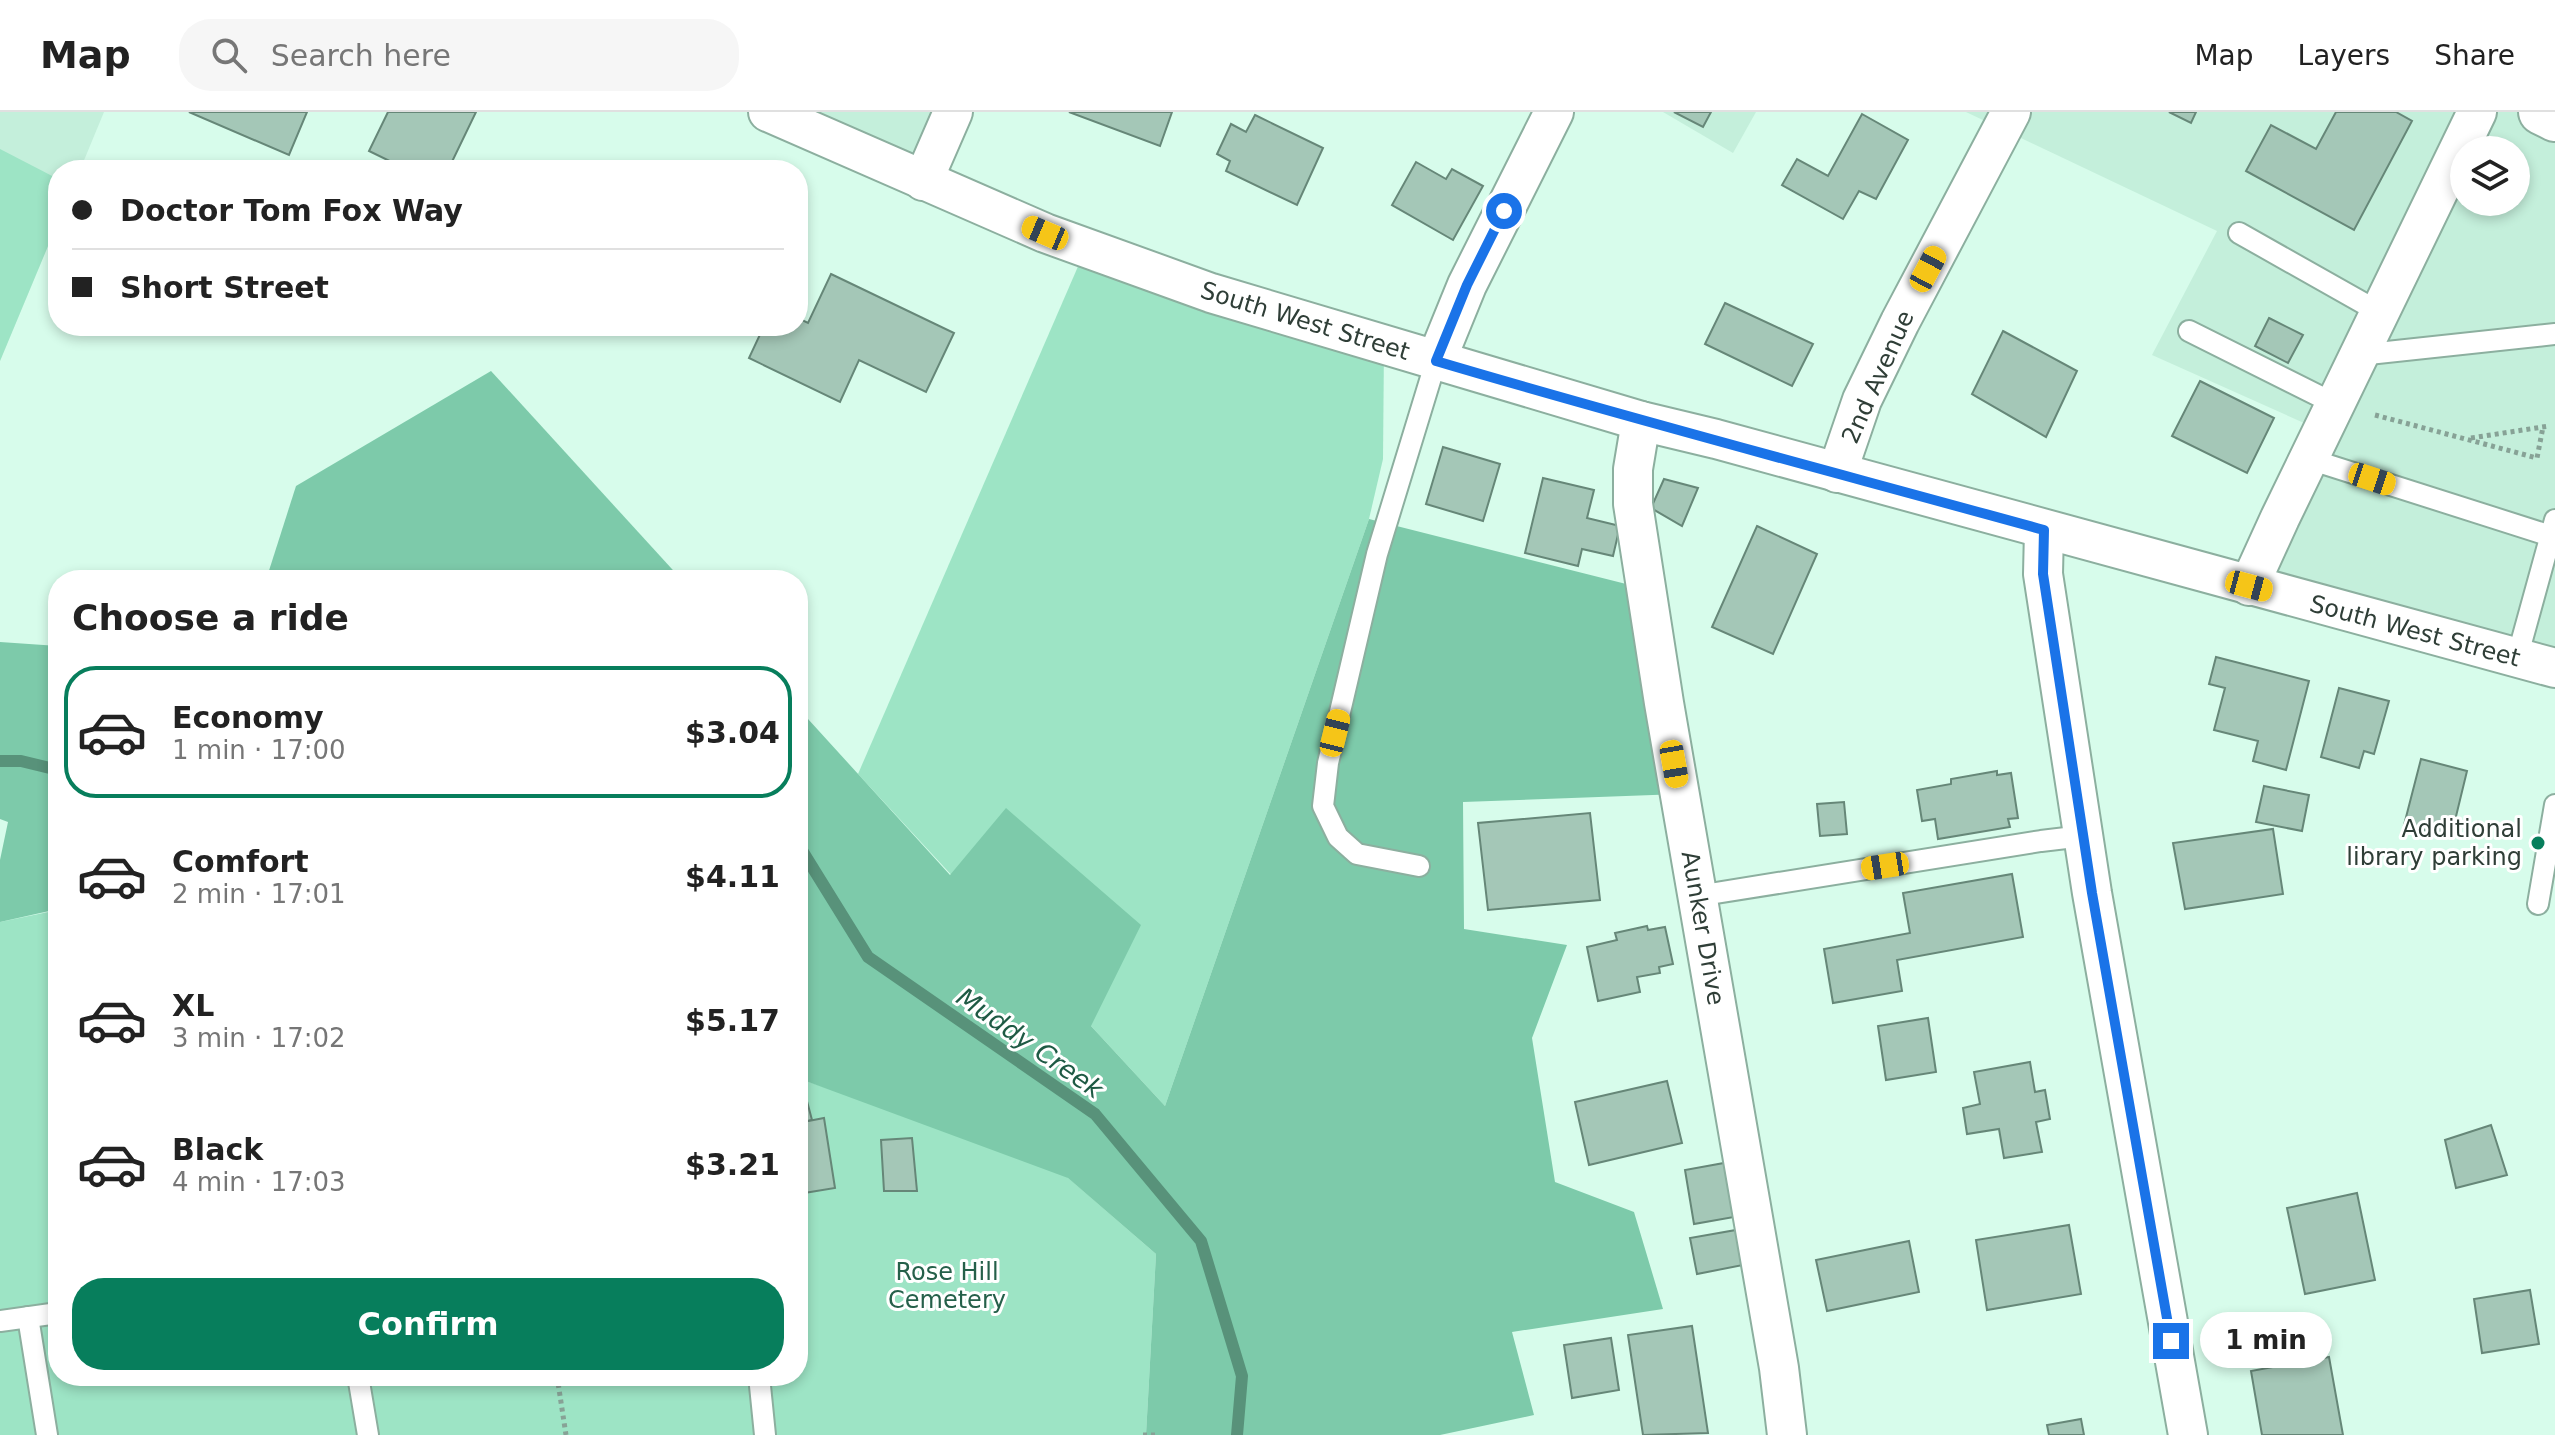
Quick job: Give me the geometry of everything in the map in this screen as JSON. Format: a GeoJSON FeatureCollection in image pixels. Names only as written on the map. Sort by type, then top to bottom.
{"type":"FeatureCollection","features":[{"type":"Feature","properties":{"kind":"main road"},"geometry":{"type":"LineString","coordinates":[[2541,112],[2555,119]]}},
{"type":"Feature","properties":{"kind":"street","name":"South West Street"},"geometry":{"type":"LineString","coordinates":[[768,112],[1045,233],[1211,293],[1641,421],[2555,668]]}},
{"type":"Feature","properties":{"kind":"street"},"geometry":{"type":"LineString","coordinates":[[923,181],[953,112]]}},
{"type":"Feature","properties":{"kind":"street"},"geometry":{"type":"LineString","coordinates":[[1436,361],[1467,285],[1554,112]]}},
{"type":"Feature","properties":{"kind":"street","name":"2nd Avenue"},"geometry":{"type":"LineString","coordinates":[[1837,473],[1869,387],[2011,112]]}},
{"type":"Feature","properties":{"kind":"street"},"geometry":{"type":"LineString","coordinates":[[2249,586],[2477,112]]}},
{"type":"Feature","properties":{"kind":"street","name":"Aunker Drive"},"geometry":{"type":"LineString","coordinates":[[1641,421],[1633,469],[1633,504],[1664,703],[1779,1368],[1787,1435]]}},
{"type":"Feature","properties":{"kind":"street"},"geometry":{"type":"LineString","coordinates":[[2044,530],[2043,574],[2083,836],[2188,1435]]}},
{"type":"Feature","properties":{"kind":"lane"},"geometry":{"type":"LineString","coordinates":[[2239,233],[2379,312]]}},
{"type":"Feature","properties":{"kind":"lane"},"geometry":{"type":"LineString","coordinates":[[2189,331],[2335,404]]}},
{"type":"Feature","properties":{"kind":"lane"},"geometry":{"type":"LineString","coordinates":[[2359,355],[2555,334]]}},
{"type":"Feature","properties":{"kind":"lane"},"geometry":{"type":"LineString","coordinates":[[1419,866],[1357,854],[1338,837],[1323,806],[1328,763],[1377,554],[1436,361]]}},
{"type":"Feature","properties":{"kind":"lane"},"geometry":{"type":"LineString","coordinates":[[2309,459],[2553,528],[2517,658]]}},
{"type":"Feature","properties":{"kind":"lane"},"geometry":{"type":"LineString","coordinates":[[2538,904],[2555,805]]}},
{"type":"Feature","properties":{"kind":"lane"},"geometry":{"type":"LineString","coordinates":[[1697,896],[2083,836]]}},
{"type":"Feature","properties":{"kind":"lane"},"geometry":{"type":"LineString","coordinates":[[0,1321],[48,1314]]}},
{"type":"Feature","properties":{"kind":"lane"},"geometry":{"type":"LineString","coordinates":[[28,1317],[47,1435]]}},
{"type":"Feature","properties":{"kind":"lane"},"geometry":{"type":"LineString","coordinates":[[360,1386],[368,1435]]}},
{"type":"Feature","properties":{"kind":"lane"},"geometry":{"type":"LineString","coordinates":[[760,1386],[765,1435]]}},
{"type":"Feature","properties":{"kind":"path"},"geometry":{"type":"LineString","coordinates":[[2371,414],[2537,458],[2546,426],[2469,439]]}},
{"type":"Feature","properties":{"kind":"path"},"geometry":{"type":"LineString","coordinates":[[559,1386],[566,1435]]}},
{"type":"Feature","properties":{"kind":"path"},"geometry":{"type":"LineString","coordinates":[[1144,1434],[1156,1435]]}},
{"type":"Feature","properties":{"kind":"shaded area"},"geometry":{"type":"Polygon","coordinates":[[[0,112],[104,112],[84,160],[48,160],[48,246],[0,361],[0,112]]]}},
{"type":"Feature","properties":{"kind":"shaded area"},"geometry":{"type":"Polygon","coordinates":[[[768,112],[952,112],[923,181],[768,112]]]}},
{"type":"Feature","properties":{"kind":"shaded area"},"geometry":{"type":"Polygon","coordinates":[[[1663,112],[1756,112],[1733,153],[1663,112]]]}},
{"type":"Feature","properties":{"kind":"shaded area"},"geometry":{"type":"Polygon","coordinates":[[[1966,112],[2555,112],[2555,668],[2249,586],[2322,431],[2152,355],[2217,231],[1966,112]]]}},
{"type":"Feature","properties":{"kind":"green space"},"geometry":{"type":"Polygon","coordinates":[[[0,149],[48,174],[48,246],[0,361],[0,149]]]}},
{"type":"Feature","properties":{"kind":"green space"},"geometry":{"type":"Polygon","coordinates":[[[1086,248],[1384,345],[1383,459],[1369,519],[1165,1106],[858,774],[1086,248]]]}},
{"type":"Feature","properties":{"kind":"green space"},"geometry":{"type":"Polygon","coordinates":[[[491,371],[673,570],[269,570],[296,486],[491,371]]]}},
{"type":"Feature","properties":{"kind":"green space"},"geometry":{"type":"Polygon","coordinates":[[[1369,519],[1646,589],[1680,794],[1463,802],[1464,929],[1567,945],[1532,1038],[1555,1182],[1634,1212],[1663,1309],[1512,1332],[1534,1415],[1440,1435],[1146,1435],[1156,1254],[1068,1178],[808,1082],[808,719],[950,875],[1006,808],[1141,925],[1091,1026],[1165,1106],[1369,519]]]}},
{"type":"Feature","properties":{"kind":"green space"},"geometry":{"type":"Polygon","coordinates":[[[0,642],[48,645],[48,911],[0,922],[0,860],[8,822],[0,819],[0,642]]]}},
{"type":"Feature","properties":{"kind":"green space","name":"Rose Hill Cemetery"},"geometry":{"type":"Polygon","coordinates":[[[48,912],[48,1386],[808,1386],[808,1082],[1051,1163],[1156,1254],[1146,1435],[0,1435],[0,922],[48,912]]]}},
{"type":"Feature","properties":{"kind":"building"},"geometry":{"type":"Polygon","coordinates":[[[189,112],[307,112],[289,155],[189,112]]]}},
{"type":"Feature","properties":{"kind":"building"},"geometry":{"type":"Polygon","coordinates":[[[388,112],[476,112],[453,160],[387,160],[369,151],[388,112]]]}},
{"type":"Feature","properties":{"kind":"building"},"geometry":{"type":"Polygon","coordinates":[[[1069,112],[1172,112],[1160,146],[1069,112]]]}},
{"type":"Feature","properties":{"kind":"building"},"geometry":{"type":"Polygon","coordinates":[[[1674,112],[1711,112],[1703,127],[1674,112]]]}},
{"type":"Feature","properties":{"kind":"building"},"geometry":{"type":"Polygon","coordinates":[[[2169,112],[2196,112],[2191,123],[2169,112]]]}},
{"type":"Feature","properties":{"kind":"building"},"geometry":{"type":"Polygon","coordinates":[[[2336,112],[2396,112],[2412,121],[2354,230],[2246,171],[2271,125],[2316,149],[2336,112]]]}},
{"type":"Feature","properties":{"kind":"building"},"geometry":{"type":"Polygon","coordinates":[[[1862,114],[1908,140],[1876,199],[1859,191],[1843,219],[1782,185],[1797,159],[1828,176],[1862,114]]]}},
{"type":"Feature","properties":{"kind":"building"},"geometry":{"type":"Polygon","coordinates":[[[1255,115],[1323,148],[1297,205],[1226,171],[1230,161],[1217,154],[1231,124],[1246,132],[1255,115]]]}},
{"type":"Feature","properties":{"kind":"building"},"geometry":{"type":"Polygon","coordinates":[[[1416,162],[1446,179],[1452,169],[1483,186],[1453,240],[1392,205],[1416,162]]]}},
{"type":"Feature","properties":{"kind":"building"},"geometry":{"type":"Polygon","coordinates":[[[831,274],[954,333],[926,392],[859,360],[840,402],[749,358],[759,336],[808,336],[808,323],[831,274]]]}},
{"type":"Feature","properties":{"kind":"building"},"geometry":{"type":"Polygon","coordinates":[[[1725,303],[1813,344],[1792,386],[1705,344],[1725,303]]]}},
{"type":"Feature","properties":{"kind":"building"},"geometry":{"type":"Polygon","coordinates":[[[2269,318],[2303,335],[2288,363],[2255,346],[2269,318]]]}},
{"type":"Feature","properties":{"kind":"building"},"geometry":{"type":"Polygon","coordinates":[[[2003,331],[2077,371],[2046,437],[1972,394],[2003,331]]]}},
{"type":"Feature","properties":{"kind":"building"},"geometry":{"type":"Polygon","coordinates":[[[2200,381],[2274,418],[2247,473],[2172,436],[2200,381]]]}},
{"type":"Feature","properties":{"kind":"building"},"geometry":{"type":"Polygon","coordinates":[[[1443,447],[1500,464],[1483,521],[1426,504],[1443,447]]]}},
{"type":"Feature","properties":{"kind":"building"},"geometry":{"type":"Polygon","coordinates":[[[1543,478],[1594,490],[1587,518],[1620,526],[1613,556],[1582,549],[1578,566],[1525,553],[1543,478]]]}},
{"type":"Feature","properties":{"kind":"building"},"geometry":{"type":"Polygon","coordinates":[[[1664,479],[1698,488],[1682,526],[1651,508],[1664,479]]]}},
{"type":"Feature","properties":{"kind":"building"},"geometry":{"type":"Polygon","coordinates":[[[1757,526],[1817,554],[1773,654],[1712,627],[1757,526]]]}},
{"type":"Feature","properties":{"kind":"building"},"geometry":{"type":"Polygon","coordinates":[[[2216,657],[2309,681],[2286,770],[2253,761],[2258,741],[2214,730],[2225,688],[2209,684],[2216,657]]]}},
{"type":"Feature","properties":{"kind":"building"},"geometry":{"type":"Polygon","coordinates":[[[2339,688],[2389,701],[2374,754],[2364,751],[2359,768],[2321,757],[2339,688]]]}},
{"type":"Feature","properties":{"kind":"building"},"geometry":{"type":"Polygon","coordinates":[[[2421,759],[2467,771],[2451,837],[2404,825],[2421,759]]]}},
{"type":"Feature","properties":{"kind":"building"},"geometry":{"type":"Polygon","coordinates":[[[1997,771],[1997,775],[2011,773],[2018,818],[2008,819],[2010,827],[1938,839],[1935,819],[1922,821],[1917,790],[1951,784],[1951,779],[1997,771]]]}},
{"type":"Feature","properties":{"kind":"building"},"geometry":{"type":"Polygon","coordinates":[[[2264,786],[2309,795],[2302,831],[2256,822],[2264,786]]]}},
{"type":"Feature","properties":{"kind":"building"},"geometry":{"type":"Polygon","coordinates":[[[1844,802],[1847,834],[1820,836],[1817,804],[1844,802]]]}},
{"type":"Feature","properties":{"kind":"building"},"geometry":{"type":"Polygon","coordinates":[[[1590,813],[1600,900],[1488,910],[1478,823],[1590,813]]]}},
{"type":"Feature","properties":{"kind":"building"},"geometry":{"type":"Polygon","coordinates":[[[2273,829],[2283,894],[2185,909],[2173,843],[2273,829]]]}},
{"type":"Feature","properties":{"kind":"building"},"geometry":{"type":"Polygon","coordinates":[[[2012,874],[2023,937],[1897,960],[1902,991],[1833,1003],[1824,949],[1910,933],[1903,893],[2012,874]]]}},
{"type":"Feature","properties":{"kind":"building"},"geometry":{"type":"Polygon","coordinates":[[[1647,926],[1648,930],[1665,927],[1673,964],[1659,967],[1660,973],[1637,977],[1640,992],[1598,1001],[1587,947],[1617,940],[1615,933],[1647,926]]]}},
{"type":"Feature","properties":{"kind":"building"},"geometry":{"type":"Polygon","coordinates":[[[1928,1018],[1936,1072],[1886,1080],[1878,1026],[1928,1018]]]}},
{"type":"Feature","properties":{"kind":"building"},"geometry":{"type":"Polygon","coordinates":[[[2030,1062],[2035,1092],[2045,1090],[2050,1119],[2036,1122],[2042,1152],[2004,1158],[1999,1129],[1967,1134],[1963,1108],[1980,1104],[1974,1072],[2030,1062]]]}},
{"type":"Feature","properties":{"kind":"building"},"geometry":{"type":"Polygon","coordinates":[[[1667,1081],[1682,1143],[1589,1165],[1575,1102],[1667,1081]]]}},
{"type":"Feature","properties":{"kind":"building"},"geometry":{"type":"Polygon","coordinates":[[[824,1118],[835,1188],[808,1192],[808,1121],[824,1118]]]}},
{"type":"Feature","properties":{"kind":"building"},"geometry":{"type":"Polygon","coordinates":[[[2491,1125],[2507,1175],[2456,1188],[2445,1140],[2491,1125]]]}},
{"type":"Feature","properties":{"kind":"building"},"geometry":{"type":"Polygon","coordinates":[[[912,1138],[917,1191],[884,1191],[881,1140],[912,1138]]]}},
{"type":"Feature","properties":{"kind":"building"},"geometry":{"type":"Polygon","coordinates":[[[1724,1163],[1734,1217],[1694,1224],[1685,1170],[1724,1163]]]}},
{"type":"Feature","properties":{"kind":"building"},"geometry":{"type":"Polygon","coordinates":[[[2357,1193],[2375,1280],[2305,1294],[2287,1208],[2357,1193]]]}},
{"type":"Feature","properties":{"kind":"building"},"geometry":{"type":"Polygon","coordinates":[[[2069,1225],[2081,1294],[1987,1310],[1976,1240],[2069,1225]]]}},
{"type":"Feature","properties":{"kind":"building"},"geometry":{"type":"Polygon","coordinates":[[[1736,1230],[1743,1265],[1697,1274],[1690,1238],[1736,1230]]]}},
{"type":"Feature","properties":{"kind":"building"},"geometry":{"type":"Polygon","coordinates":[[[1909,1241],[1919,1292],[1827,1311],[1816,1260],[1909,1241]]]}},
{"type":"Feature","properties":{"kind":"building"},"geometry":{"type":"Polygon","coordinates":[[[2530,1290],[2539,1344],[2482,1353],[2474,1299],[2530,1290]]]}},
{"type":"Feature","properties":{"kind":"building"},"geometry":{"type":"Polygon","coordinates":[[[1692,1326],[1708,1433],[1643,1435],[1628,1335],[1692,1326]]]}},
{"type":"Feature","properties":{"kind":"building"},"geometry":{"type":"Polygon","coordinates":[[[1611,1338],[1619,1390],[1572,1398],[1564,1345],[1611,1338]]]}},
{"type":"Feature","properties":{"kind":"building"},"geometry":{"type":"Polygon","coordinates":[[[2329,1357],[2343,1435],[2262,1435],[2251,1371],[2329,1357]]]}},
{"type":"Feature","properties":{"kind":"building"},"geometry":{"type":"Polygon","coordinates":[[[2081,1419],[2084,1435],[2049,1435],[2047,1425],[2081,1419]]]}},
{"type":"Feature","properties":{"kind":"waterway","name":"Muddy Creek"},"geometry":{"type":"LineString","coordinates":[[0,761],[21,761],[48,768]]}},
{"type":"Feature","properties":{"kind":"waterway","name":"Muddy Creek"},"geometry":{"type":"LineString","coordinates":[[808,860],[868,957],[1095,1114],[1201,1241],[1242,1376],[1237,1435]]}},
{"type":"Feature","properties":{"kind":"place","name":"Additional library parking"},"geometry":{"type":"Point","coordinates":[2538,843]}},
{"type":"Feature","properties":{"kind":"route"},"geometry":{"type":"LineString","coordinates":[[1504,211],[1467,285],[1436,361],[1641,421],[2044,530],[2043,574],[2092,893],[2171,1341]]}}]}
